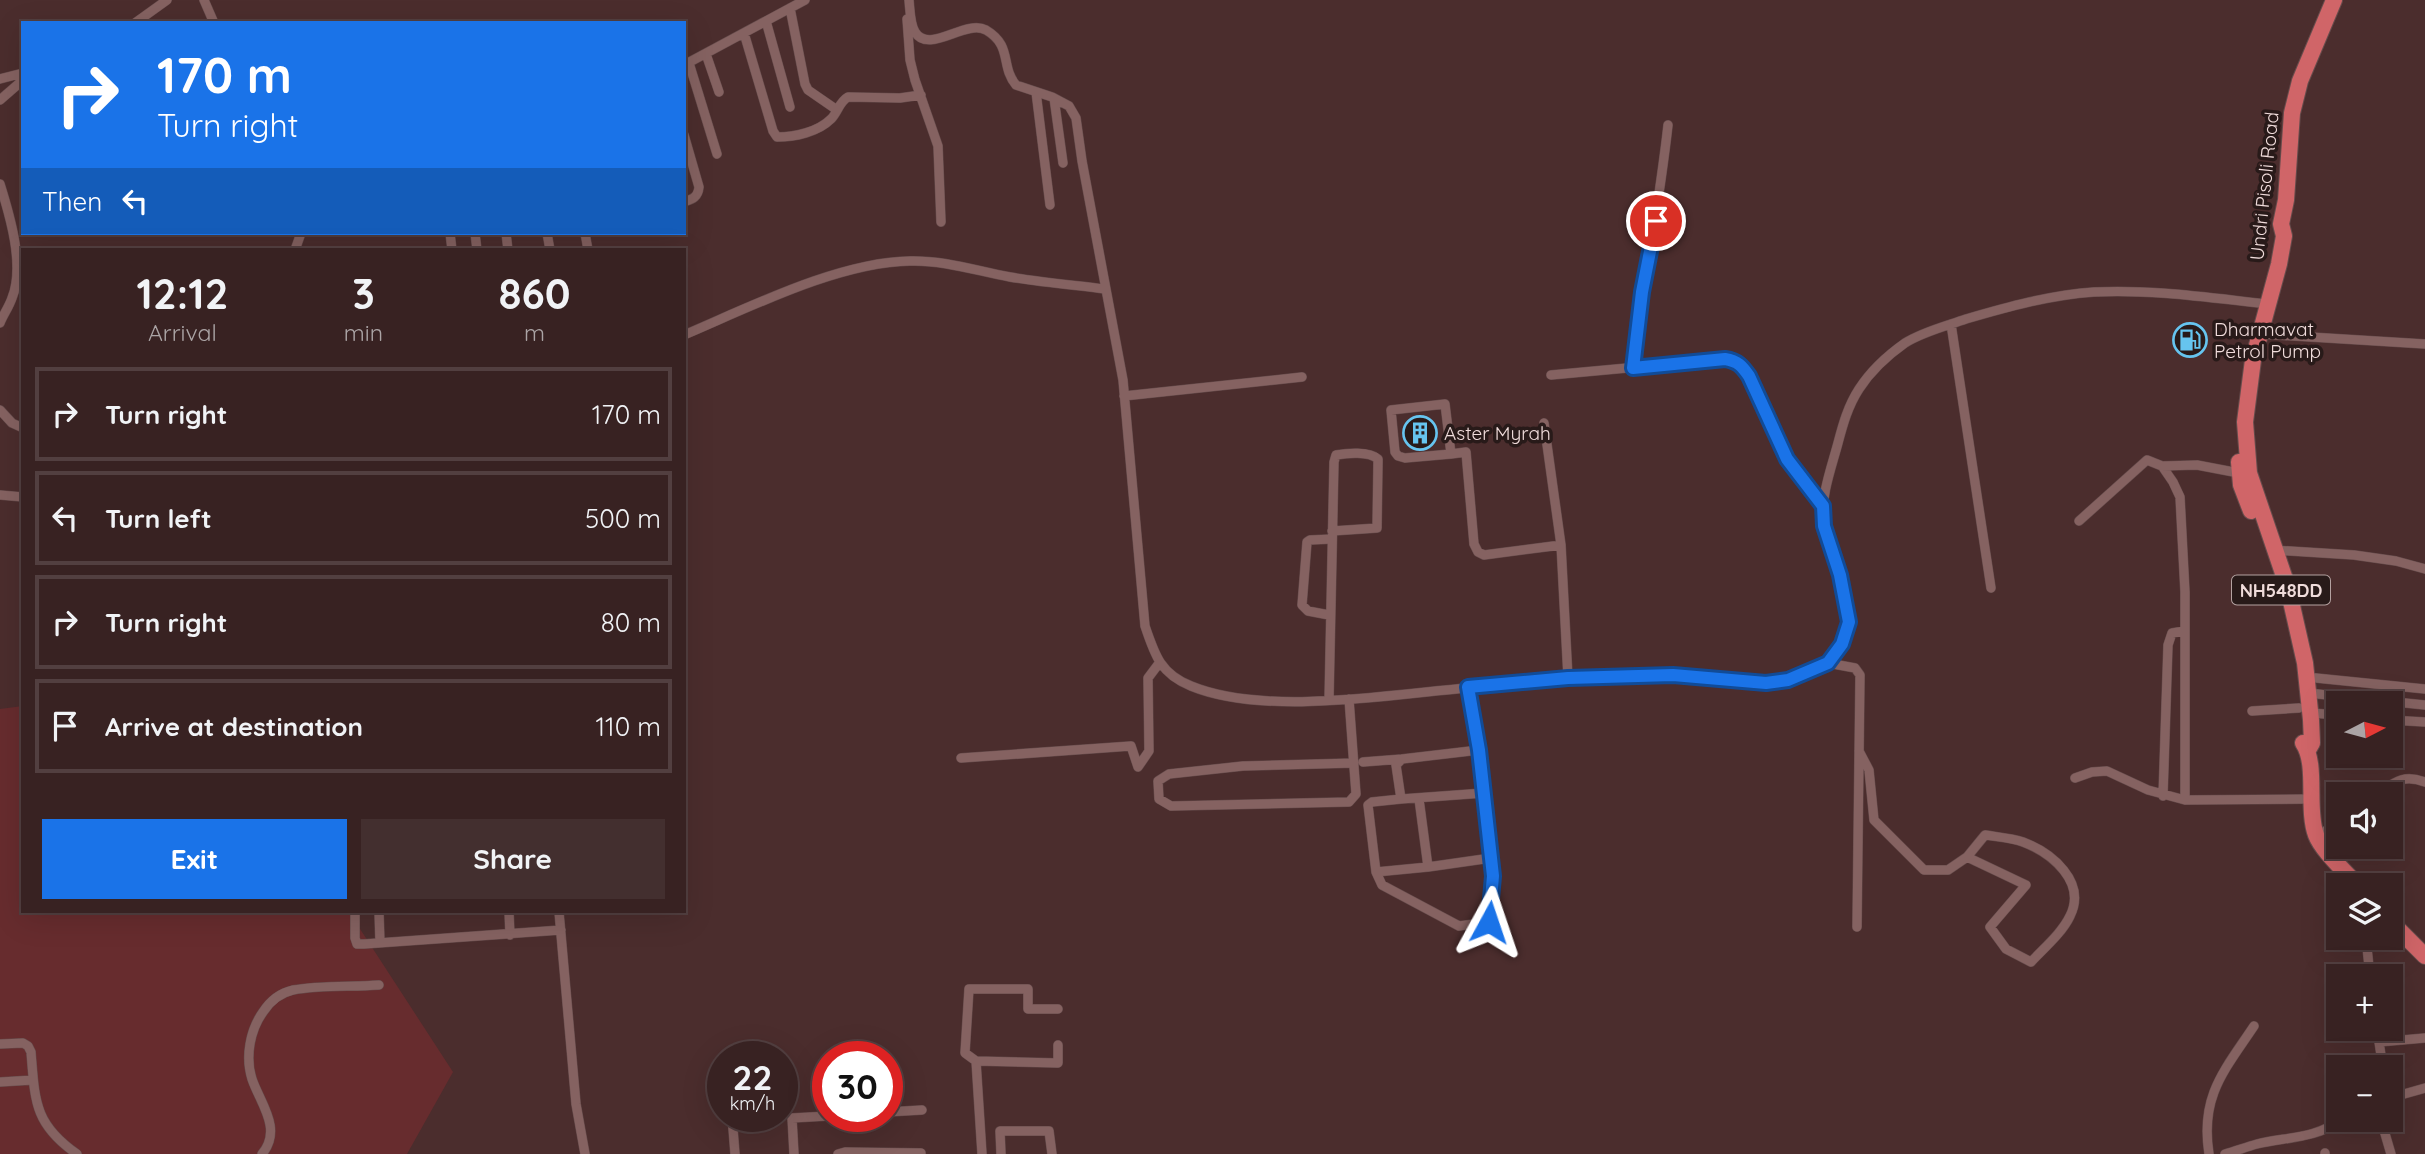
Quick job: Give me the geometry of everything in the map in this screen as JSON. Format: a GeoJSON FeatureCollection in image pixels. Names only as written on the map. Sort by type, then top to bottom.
{"type":"FeatureCollection","features":[{"type":"Feature","properties":{"kind":"highway","name":"Undri Pisoli Road"},"geometry":{"type":"LineString","coordinates":[[2241,428],[2264,304],[2284,236],[2281,224],[2286,200],[2291,113],[2300,80],[2334,0]]}},
{"type":"Feature","properties":{"kind":"highway","name":"NH548DD"},"geometry":{"type":"LineString","coordinates":[[2264,304],[2243,375],[2241,428],[2244,474],[2297,622],[2305,685],[2305,711],[2312,743],[2308,750],[2311,799],[2324,847]]}},
{"type":"Feature","properties":{"kind":"highway"},"geometry":{"type":"LineString","coordinates":[[2324,847],[2347,873]]}},
{"type":"Feature","properties":{"kind":"highway"},"geometry":{"type":"LineString","coordinates":[[2403,934],[2425,956]]}},
{"type":"Feature","properties":{"kind":"street"},"geometry":{"type":"LineString","coordinates":[[138,21],[167,0]]}},
{"type":"Feature","properties":{"kind":"street"},"geometry":{"type":"LineString","coordinates":[[204,0],[213,21]]}},
{"type":"Feature","properties":{"kind":"street"},"geometry":{"type":"LineString","coordinates":[[717,154],[686,64],[805,0]]}},
{"type":"Feature","properties":{"kind":"street"},"geometry":{"type":"LineString","coordinates":[[907,0],[913,28],[924,40]]}},
{"type":"Feature","properties":{"kind":"street"},"geometry":{"type":"LineString","coordinates":[[907,0],[910,60],[938,146],[941,222]]}},
{"type":"Feature","properties":{"kind":"street"},"geometry":{"type":"LineString","coordinates":[[790,8],[805,84],[808,90],[837,110]]}},
{"type":"Feature","properties":{"kind":"street"},"geometry":{"type":"LineString","coordinates":[[766,21],[790,107]]}},
{"type":"Feature","properties":{"kind":"street"},"geometry":{"type":"LineString","coordinates":[[909,44],[972,28],[984,29],[996,38],[1006,53],[1010,78],[1022,89],[1055,98],[1069,106],[1076,118],[1124,396],[1145,626],[1154,653],[1167,674],[1192,687],[1233,697],[1276,701],[1349,699],[1568,678],[1673,675],[1766,683],[1788,680],[1828,663],[1842,644],[1849,622],[1840,575],[1824,526],[1823,506],[1848,409],[1860,387],[1879,365],[1906,342],[1951,324],[2017,304],[2093,292],[2169,294],[2264,304]]}},
{"type":"Feature","properties":{"kind":"street"},"geometry":{"type":"LineString","coordinates":[[744,33],[775,135],[778,137],[817,129],[831,118],[842,101],[848,97],[900,98],[921,95]]}},
{"type":"Feature","properties":{"kind":"street"},"geometry":{"type":"LineString","coordinates":[[706,54],[719,92]]}},
{"type":"Feature","properties":{"kind":"street"},"geometry":{"type":"LineString","coordinates":[[0,79],[21,74]]}},
{"type":"Feature","properties":{"kind":"street"},"geometry":{"type":"LineString","coordinates":[[0,100],[21,82]]}},
{"type":"Feature","properties":{"kind":"street"},"geometry":{"type":"LineString","coordinates":[[1037,92],[1050,205]]}},
{"type":"Feature","properties":{"kind":"street"},"geometry":{"type":"LineString","coordinates":[[1055,98],[1063,163]]}},
{"type":"Feature","properties":{"kind":"street"},"geometry":{"type":"LineString","coordinates":[[1633,368],[1668,125]]}},
{"type":"Feature","properties":{"kind":"street"},"geometry":{"type":"LineString","coordinates":[[686,142],[699,187],[693,199],[686,201]]}},
{"type":"Feature","properties":{"kind":"street"},"geometry":{"type":"LineString","coordinates":[[0,184],[14,240],[16,280],[12,298],[0,323]]}},
{"type":"Feature","properties":{"kind":"street"},"geometry":{"type":"LineString","coordinates":[[686,334],[791,290],[857,268],[887,262],[930,261],[1013,277],[1105,289]]}},
{"type":"Feature","properties":{"kind":"street"},"geometry":{"type":"LineString","coordinates":[[1951,324],[1991,588]]}},
{"type":"Feature","properties":{"kind":"street"},"geometry":{"type":"LineString","coordinates":[[2260,334],[2425,344]]}},
{"type":"Feature","properties":{"kind":"street"},"geometry":{"type":"LineString","coordinates":[[1551,375],[1734,360],[1749,376],[1787,459],[1823,506]]}},
{"type":"Feature","properties":{"kind":"street"},"geometry":{"type":"LineString","coordinates":[[1124,396],[1302,377]]}},
{"type":"Feature","properties":{"kind":"street"},"geometry":{"type":"LineString","coordinates":[[1451,454],[1445,404],[1391,410],[1395,452],[1398,456],[1405,458],[1451,454],[1466,452],[1474,544],[1478,552],[1484,555],[1561,545]]}},
{"type":"Feature","properties":{"kind":"street"},"geometry":{"type":"LineString","coordinates":[[0,410],[12,423],[21,427]]}},
{"type":"Feature","properties":{"kind":"street"},"geometry":{"type":"LineString","coordinates":[[1544,423],[1561,545],[1568,678]]}},
{"type":"Feature","properties":{"kind":"street"},"geometry":{"type":"LineString","coordinates":[[1329,615],[1308,611],[1302,605],[1307,542],[1332,535],[1377,528],[1378,459],[1373,455],[1336,455],[1332,535],[1329,615],[1329,700]]}},
{"type":"Feature","properties":{"kind":"street"},"geometry":{"type":"LineString","coordinates":[[2079,521],[2147,460],[2162,466],[2197,465],[2244,474]]}},
{"type":"Feature","properties":{"kind":"street"},"geometry":{"type":"LineString","coordinates":[[2162,466],[2180,497],[2185,800]]}},
{"type":"Feature","properties":{"kind":"street"},"geometry":{"type":"LineString","coordinates":[[0,495],[21,497]]}},
{"type":"Feature","properties":{"kind":"street"},"geometry":{"type":"LineString","coordinates":[[2272,550],[2354,555],[2396,561],[2425,569]]}},
{"type":"Feature","properties":{"kind":"street"},"geometry":{"type":"LineString","coordinates":[[2163,796],[2168,645],[2172,633],[2184,631]]}},
{"type":"Feature","properties":{"kind":"street"},"geometry":{"type":"LineString","coordinates":[[961,758],[1131,746],[1139,767],[1149,751],[1148,678],[1160,662]]}},
{"type":"Feature","properties":{"kind":"street"},"geometry":{"type":"LineString","coordinates":[[1828,663],[1858,670],[1857,927]]}},
{"type":"Feature","properties":{"kind":"street"},"geometry":{"type":"LineString","coordinates":[[2305,685],[2425,689]]}},
{"type":"Feature","properties":{"kind":"street"},"geometry":{"type":"LineString","coordinates":[[2305,685],[2425,705]]}},
{"type":"Feature","properties":{"kind":"street"},"geometry":{"type":"LineString","coordinates":[[1468,687],[1479,750],[1484,793],[1493,876],[1489,922],[1459,926],[1382,885],[1376,872],[1368,805],[1372,802],[1484,793]]}},
{"type":"Feature","properties":{"kind":"street"},"geometry":{"type":"LineString","coordinates":[[1349,699],[1359,762],[1356,794],[1349,802],[1171,806],[1159,799],[1158,781],[1169,774],[1243,766],[1359,762],[1402,759],[1479,750]]}},
{"type":"Feature","properties":{"kind":"street"},"geometry":{"type":"LineString","coordinates":[[2252,710],[2326,714]]}},
{"type":"Feature","properties":{"kind":"street"},"geometry":{"type":"LineString","coordinates":[[2403,720],[2425,722]]}},
{"type":"Feature","properties":{"kind":"street"},"geometry":{"type":"LineString","coordinates":[[1858,749],[1870,770],[1874,820],[1924,870],[1948,870],[1968,857],[1985,835],[2022,841],[2045,853],[2066,870],[2073,887],[2075,902],[2072,914],[2031,962],[2006,949],[1990,927],[2026,885],[1968,857]]}},
{"type":"Feature","properties":{"kind":"street"},"geometry":{"type":"LineString","coordinates":[[1401,799],[1396,765],[1402,759]]}},
{"type":"Feature","properties":{"kind":"street"},"geometry":{"type":"LineString","coordinates":[[2075,778],[2092,772],[2106,771],[2163,796],[2185,800],[2311,799]]}},
{"type":"Feature","properties":{"kind":"street"},"geometry":{"type":"LineString","coordinates":[[2395,782],[2411,777],[2425,782]]}},
{"type":"Feature","properties":{"kind":"street"},"geometry":{"type":"LineString","coordinates":[[1419,799],[1428,867]]}},
{"type":"Feature","properties":{"kind":"street"},"geometry":{"type":"LineString","coordinates":[[2324,847],[2326,843]]}},
{"type":"Feature","properties":{"kind":"street"},"geometry":{"type":"LineString","coordinates":[[1376,872],[1491,858]]}},
{"type":"Feature","properties":{"kind":"street"},"geometry":{"type":"LineString","coordinates":[[355,913],[354,932],[357,944],[561,930]]}},
{"type":"Feature","properties":{"kind":"street"},"geometry":{"type":"LineString","coordinates":[[379,913],[380,943]]}},
{"type":"Feature","properties":{"kind":"street"},"geometry":{"type":"LineString","coordinates":[[509,913],[510,934]]}},
{"type":"Feature","properties":{"kind":"street"},"geometry":{"type":"LineString","coordinates":[[559,913],[576,1104],[584,1154]]}},
{"type":"Feature","properties":{"kind":"street"},"geometry":{"type":"LineString","coordinates":[[262,1154],[269,1142],[268,1116],[252,1078],[249,1058],[251,1035],[258,1018],[270,1002],[291,990],[379,985]]}},
{"type":"Feature","properties":{"kind":"street"},"geometry":{"type":"LineString","coordinates":[[1058,1009],[1028,1009],[1028,989],[969,989],[965,1053],[976,1060],[1058,1063],[1058,1045]]}},
{"type":"Feature","properties":{"kind":"street"},"geometry":{"type":"LineString","coordinates":[[2209,1154],[2207,1125],[2213,1090],[2254,1026]]}},
{"type":"Feature","properties":{"kind":"street"},"geometry":{"type":"LineString","coordinates":[[2381,1055],[2379,1042],[2425,1038]]}},
{"type":"Feature","properties":{"kind":"street"},"geometry":{"type":"LineString","coordinates":[[0,1044],[28,1045],[37,1104],[49,1130],[77,1154]]}},
{"type":"Feature","properties":{"kind":"street"},"geometry":{"type":"LineString","coordinates":[[976,1060],[982,1154]]}},
{"type":"Feature","properties":{"kind":"street"},"geometry":{"type":"LineString","coordinates":[[0,1082],[33,1080]]}},
{"type":"Feature","properties":{"kind":"street"},"geometry":{"type":"LineString","coordinates":[[2403,1094],[2425,1088]]}},
{"type":"Feature","properties":{"kind":"street"},"geometry":{"type":"LineString","coordinates":[[903,1111],[922,1110]]}},
{"type":"Feature","properties":{"kind":"street"},"geometry":{"type":"LineString","coordinates":[[793,1154],[792,1118],[812,1117]]}},
{"type":"Feature","properties":{"kind":"street"},"geometry":{"type":"LineString","coordinates":[[2225,1154],[2258,1149],[2315,1134],[2326,1128]]}},
{"type":"Feature","properties":{"kind":"street"},"geometry":{"type":"LineString","coordinates":[[1001,1154],[1000,1131],[1016,1130],[1049,1131],[1052,1154]]}},
{"type":"Feature","properties":{"kind":"street"},"geometry":{"type":"LineString","coordinates":[[733,1132],[735,1154]]}},
{"type":"Feature","properties":{"kind":"street"},"geometry":{"type":"LineString","coordinates":[[2385,1132],[2391,1154]]}},
{"type":"Feature","properties":{"kind":"street"},"geometry":{"type":"LineString","coordinates":[[838,1154],[921,1153]]}},
{"type":"Feature","properties":{"kind":"shaded area"},"geometry":{"type":"Polygon","coordinates":[[[21,706],[21,913],[350,913],[453,1072],[407,1154],[0,1154],[0,709],[21,706]]]}},
{"type":"Feature","properties":{"kind":"place","name":"Dharmavat Petrol Pump"},"geometry":{"type":"Point","coordinates":[2190,340]}},
{"type":"Feature","properties":{"kind":"place","name":"Aster Myrah"},"geometry":{"type":"Point","coordinates":[1420,433]}},
{"type":"Feature","properties":{"kind":"route"},"geometry":{"type":"LineString","coordinates":[[1489,922],[1493,876],[1479,750],[1468,687],[1568,678],[1673,675],[1766,683],[1788,680],[1828,663],[1842,644],[1849,622],[1840,575],[1824,526],[1823,506],[1787,459],[1749,376],[1741,365],[1734,360],[1725,359],[1633,368],[1642,292],[1656,221]]}}]}
